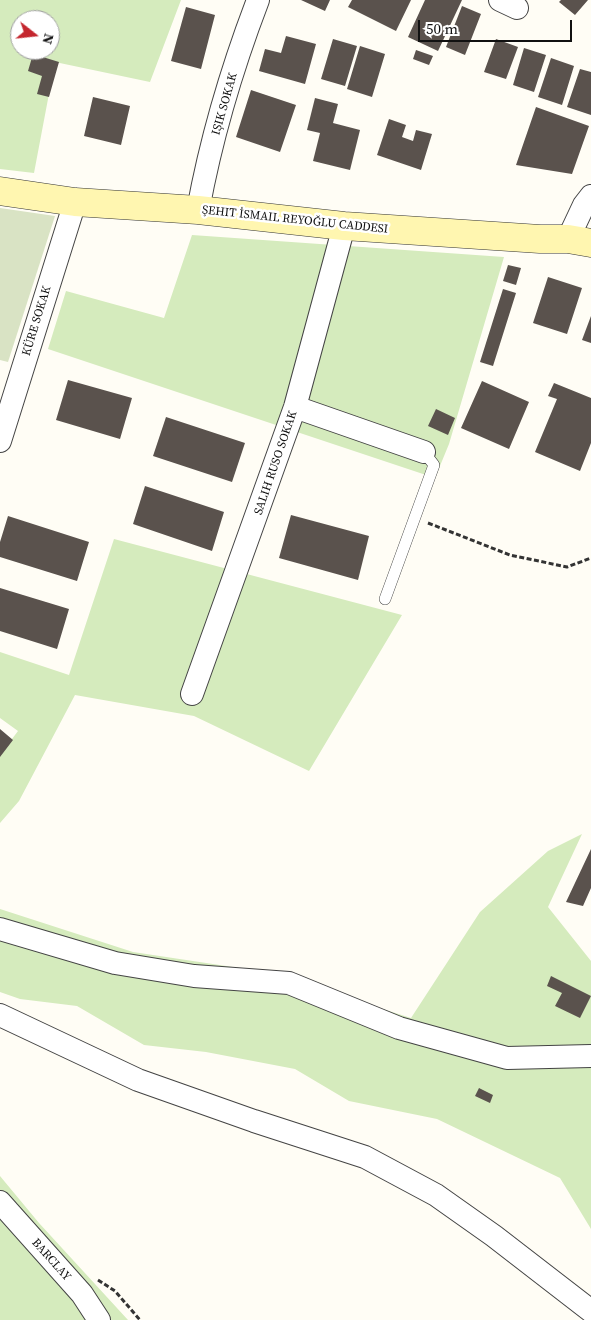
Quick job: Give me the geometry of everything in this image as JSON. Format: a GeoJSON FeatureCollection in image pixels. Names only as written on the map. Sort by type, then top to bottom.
{"type":"FeatureCollection","features":[{"type":"Feature","properties":{"kind":"street"},"geometry":{"type":"LineString","coordinates":[[198,210],[228,90],[258,0]]}},
{"type":"Feature","properties":{"kind":"street","name":"ŞEHIT İSMAIL REYOĞLU CADDESI"},"geometry":{"type":"LineString","coordinates":[[0,191],[75,202],[198,210],[344,226],[540,240],[580,241]]}},
{"type":"Feature","properties":{"kind":"street"},"geometry":{"type":"LineString","coordinates":[[580,241],[584,205],[591,196]]}},
{"type":"Feature","properties":{"kind":"street","name":"KÜRE SOKAK"},"geometry":{"type":"LineString","coordinates":[[0,441],[8,389],[75,202]]}},
{"type":"Feature","properties":{"kind":"street","name":"SALIH RUSO SOKAK"},"geometry":{"type":"LineString","coordinates":[[192,694],[295,407],[344,226]]}},
{"type":"Feature","properties":{"kind":"street"},"geometry":{"type":"LineString","coordinates":[[295,407],[424,452]]}},
{"type":"Feature","properties":{"kind":"street"},"geometry":{"type":"LineString","coordinates":[[0,929],[114,963],[194,976],[289,983],[399,1028],[507,1058],[591,1056]]}},
{"type":"Feature","properties":{"kind":"street"},"geometry":{"type":"LineString","coordinates":[[0,1015],[138,1080],[254,1121],[365,1157],[443,1200],[494,1236],[591,1311]]}},
{"type":"Feature","properties":{"kind":"street","name":"BARCLAY"},"geometry":{"type":"LineString","coordinates":[[0,1202],[76,1288],[99,1320]]}},
{"type":"Feature","properties":{"kind":"lane"},"geometry":{"type":"LineString","coordinates":[[385,599],[434,465],[424,452]]}},
{"type":"Feature","properties":{"kind":"path"},"geometry":{"type":"LineString","coordinates":[[416,518],[510,555],[567,567],[591,558]]}},
{"type":"Feature","properties":{"kind":"path"},"geometry":{"type":"LineString","coordinates":[[76,1288],[92,1280],[102,1281],[115,1290],[140,1320]]}},
{"type":"Feature","properties":{"kind":"green space"},"geometry":{"type":"Polygon","coordinates":[[[0,0],[181,0],[150,82],[55,62],[34,173],[0,169],[0,0]]]}},
{"type":"Feature","properties":{"kind":"green space"},"geometry":{"type":"Polygon","coordinates":[[[0,208],[55,216],[8,362],[0,360],[0,208]]]}},
{"type":"Feature","properties":{"kind":"green space"},"geometry":{"type":"Polygon","coordinates":[[[192,235],[504,257],[449,444],[435,478],[48,349],[66,291],[164,318],[192,235]]]}},
{"type":"Feature","properties":{"kind":"green space"},"geometry":{"type":"Polygon","coordinates":[[[114,539],[402,615],[309,771],[194,716],[75,695],[19,801],[0,823],[0,755],[18,731],[0,718],[0,652],[69,675],[114,539]]]}},
{"type":"Feature","properties":{"kind":"green space"},"geometry":{"type":"Polygon","coordinates":[[[582,834],[548,907],[591,961],[591,1229],[560,1178],[437,1119],[349,1101],[295,1069],[206,1052],[144,1045],[77,1006],[20,999],[0,992],[0,909],[133,952],[266,972],[411,1018],[480,912],[548,851],[582,834]]]}},
{"type":"Feature","properties":{"kind":"green space"},"geometry":{"type":"Polygon","coordinates":[[[0,1176],[39,1223],[128,1320],[0,1320],[0,1176]]]}},
{"type":"Feature","properties":{"kind":"building"},"geometry":{"type":"Polygon","coordinates":[[[301,0],[330,0],[325,11],[301,0]]]}},
{"type":"Feature","properties":{"kind":"building"},"geometry":{"type":"Polygon","coordinates":[[[352,0],[411,0],[396,31],[348,7],[352,0]]]}},
{"type":"Feature","properties":{"kind":"building"},"geometry":{"type":"Polygon","coordinates":[[[425,0],[462,0],[438,51],[408,37],[425,0]]]}},
{"type":"Feature","properties":{"kind":"building"},"geometry":{"type":"Polygon","coordinates":[[[561,0],[588,0],[575,15],[559,2],[561,0]]]}},
{"type":"Feature","properties":{"kind":"building"},"geometry":{"type":"Polygon","coordinates":[[[462,6],[481,14],[465,55],[446,47],[462,6]]]}},
{"type":"Feature","properties":{"kind":"building"},"geometry":{"type":"Polygon","coordinates":[[[186,7],[215,15],[201,69],[171,61],[186,7]]]}},
{"type":"Feature","properties":{"kind":"building"},"geometry":{"type":"Polygon","coordinates":[[[286,36],[316,44],[305,84],[259,71],[265,49],[281,53],[286,36]]]}},
{"type":"Feature","properties":{"kind":"building"},"geometry":{"type":"Polygon","coordinates":[[[333,39],[357,46],[345,86],[321,79],[333,39]]]}},
{"type":"Feature","properties":{"kind":"building"},"geometry":{"type":"Polygon","coordinates":[[[496,39],[518,47],[506,79],[484,72],[496,39]]]}},
{"type":"Feature","properties":{"kind":"building"},"geometry":{"type":"Polygon","coordinates":[[[360,46],[385,54],[372,97],[347,89],[360,46]]]}},
{"type":"Feature","properties":{"kind":"building"},"geometry":{"type":"Polygon","coordinates":[[[524,48],[546,55],[534,92],[513,85],[524,48]]]}},
{"type":"Feature","properties":{"kind":"building"},"geometry":{"type":"Polygon","coordinates":[[[416,50],[433,56],[429,65],[413,59],[416,50]]]}},
{"type":"Feature","properties":{"kind":"building"},"geometry":{"type":"Polygon","coordinates":[[[551,58],[574,66],[562,105],[538,97],[551,58]]]}},
{"type":"Feature","properties":{"kind":"building"},"geometry":{"type":"Polygon","coordinates":[[[31,60],[52,60],[59,62],[49,97],[37,94],[42,76],[28,71],[31,60]]]}},
{"type":"Feature","properties":{"kind":"building"},"geometry":{"type":"Polygon","coordinates":[[[580,69],[591,72],[591,115],[567,107],[580,69]]]}},
{"type":"Feature","properties":{"kind":"building"},"geometry":{"type":"Polygon","coordinates":[[[251,90],[296,105],[280,152],[236,137],[251,90]]]}},
{"type":"Feature","properties":{"kind":"building"},"geometry":{"type":"Polygon","coordinates":[[[93,97],[130,106],[121,145],[84,136],[93,97]]]}},
{"type":"Feature","properties":{"kind":"building"},"geometry":{"type":"Polygon","coordinates":[[[315,98],[338,104],[333,123],[360,130],[350,170],[313,161],[320,133],[307,130],[315,98]]]}},
{"type":"Feature","properties":{"kind":"building"},"geometry":{"type":"Polygon","coordinates":[[[536,107],[589,126],[572,174],[516,165],[536,107]]]}},
{"type":"Feature","properties":{"kind":"building"},"geometry":{"type":"Polygon","coordinates":[[[389,119],[406,125],[402,137],[413,141],[416,130],[432,134],[421,170],[377,155],[389,119]]]}},
{"type":"Feature","properties":{"kind":"building"},"geometry":{"type":"Polygon","coordinates":[[[508,265],[521,268],[516,285],[503,281],[508,265]]]}},
{"type":"Feature","properties":{"kind":"building"},"geometry":{"type":"Polygon","coordinates":[[[548,277],[582,288],[567,334],[533,323],[548,277]]]}},
{"type":"Feature","properties":{"kind":"building"},"geometry":{"type":"Polygon","coordinates":[[[503,289],[516,293],[493,366],[480,362],[503,289]]]}},
{"type":"Feature","properties":{"kind":"building"},"geometry":{"type":"Polygon","coordinates":[[[591,316],[591,343],[582,340],[591,316]]]}},
{"type":"Feature","properties":{"kind":"building"},"geometry":{"type":"Polygon","coordinates":[[[68,380],[132,398],[120,439],[56,420],[68,380]]]}},
{"type":"Feature","properties":{"kind":"building"},"geometry":{"type":"Polygon","coordinates":[[[482,381],[529,402],[509,449],[461,428],[482,381]]]}},
{"type":"Feature","properties":{"kind":"building"},"geometry":{"type":"Polygon","coordinates":[[[554,383],[591,398],[591,443],[580,471],[535,452],[557,399],[548,396],[554,383]]]}},
{"type":"Feature","properties":{"kind":"building"},"geometry":{"type":"Polygon","coordinates":[[[436,409],[455,418],[448,435],[428,426],[436,409]]]}},
{"type":"Feature","properties":{"kind":"building"},"geometry":{"type":"Polygon","coordinates":[[[166,417],[245,443],[232,482],[153,456],[166,417]]]}},
{"type":"Feature","properties":{"kind":"building"},"geometry":{"type":"Polygon","coordinates":[[[145,486],[224,512],[212,551],[133,524],[145,486]]]}},
{"type":"Feature","properties":{"kind":"building"},"geometry":{"type":"Polygon","coordinates":[[[291,515],[369,536],[358,580],[279,558],[291,515]]]}},
{"type":"Feature","properties":{"kind":"building"},"geometry":{"type":"Polygon","coordinates":[[[8,516],[89,542],[77,581],[0,557],[0,542],[8,516]]]}},
{"type":"Feature","properties":{"kind":"building"},"geometry":{"type":"Polygon","coordinates":[[[0,588],[69,609],[57,649],[0,631],[0,588]]]}},
{"type":"Feature","properties":{"kind":"building"},"geometry":{"type":"Polygon","coordinates":[[[0,729],[13,740],[0,757],[0,729]]]}},
{"type":"Feature","properties":{"kind":"building"},"geometry":{"type":"Polygon","coordinates":[[[591,849],[591,888],[583,906],[566,902],[591,849]]]}},
{"type":"Feature","properties":{"kind":"building"},"geometry":{"type":"Polygon","coordinates":[[[551,976],[591,996],[580,1018],[555,1006],[562,993],[547,986],[551,976]]]}},
{"type":"Feature","properties":{"kind":"building"},"geometry":{"type":"Polygon","coordinates":[[[479,1088],[493,1095],[490,1103],[475,1096],[479,1088]]]}}]}
